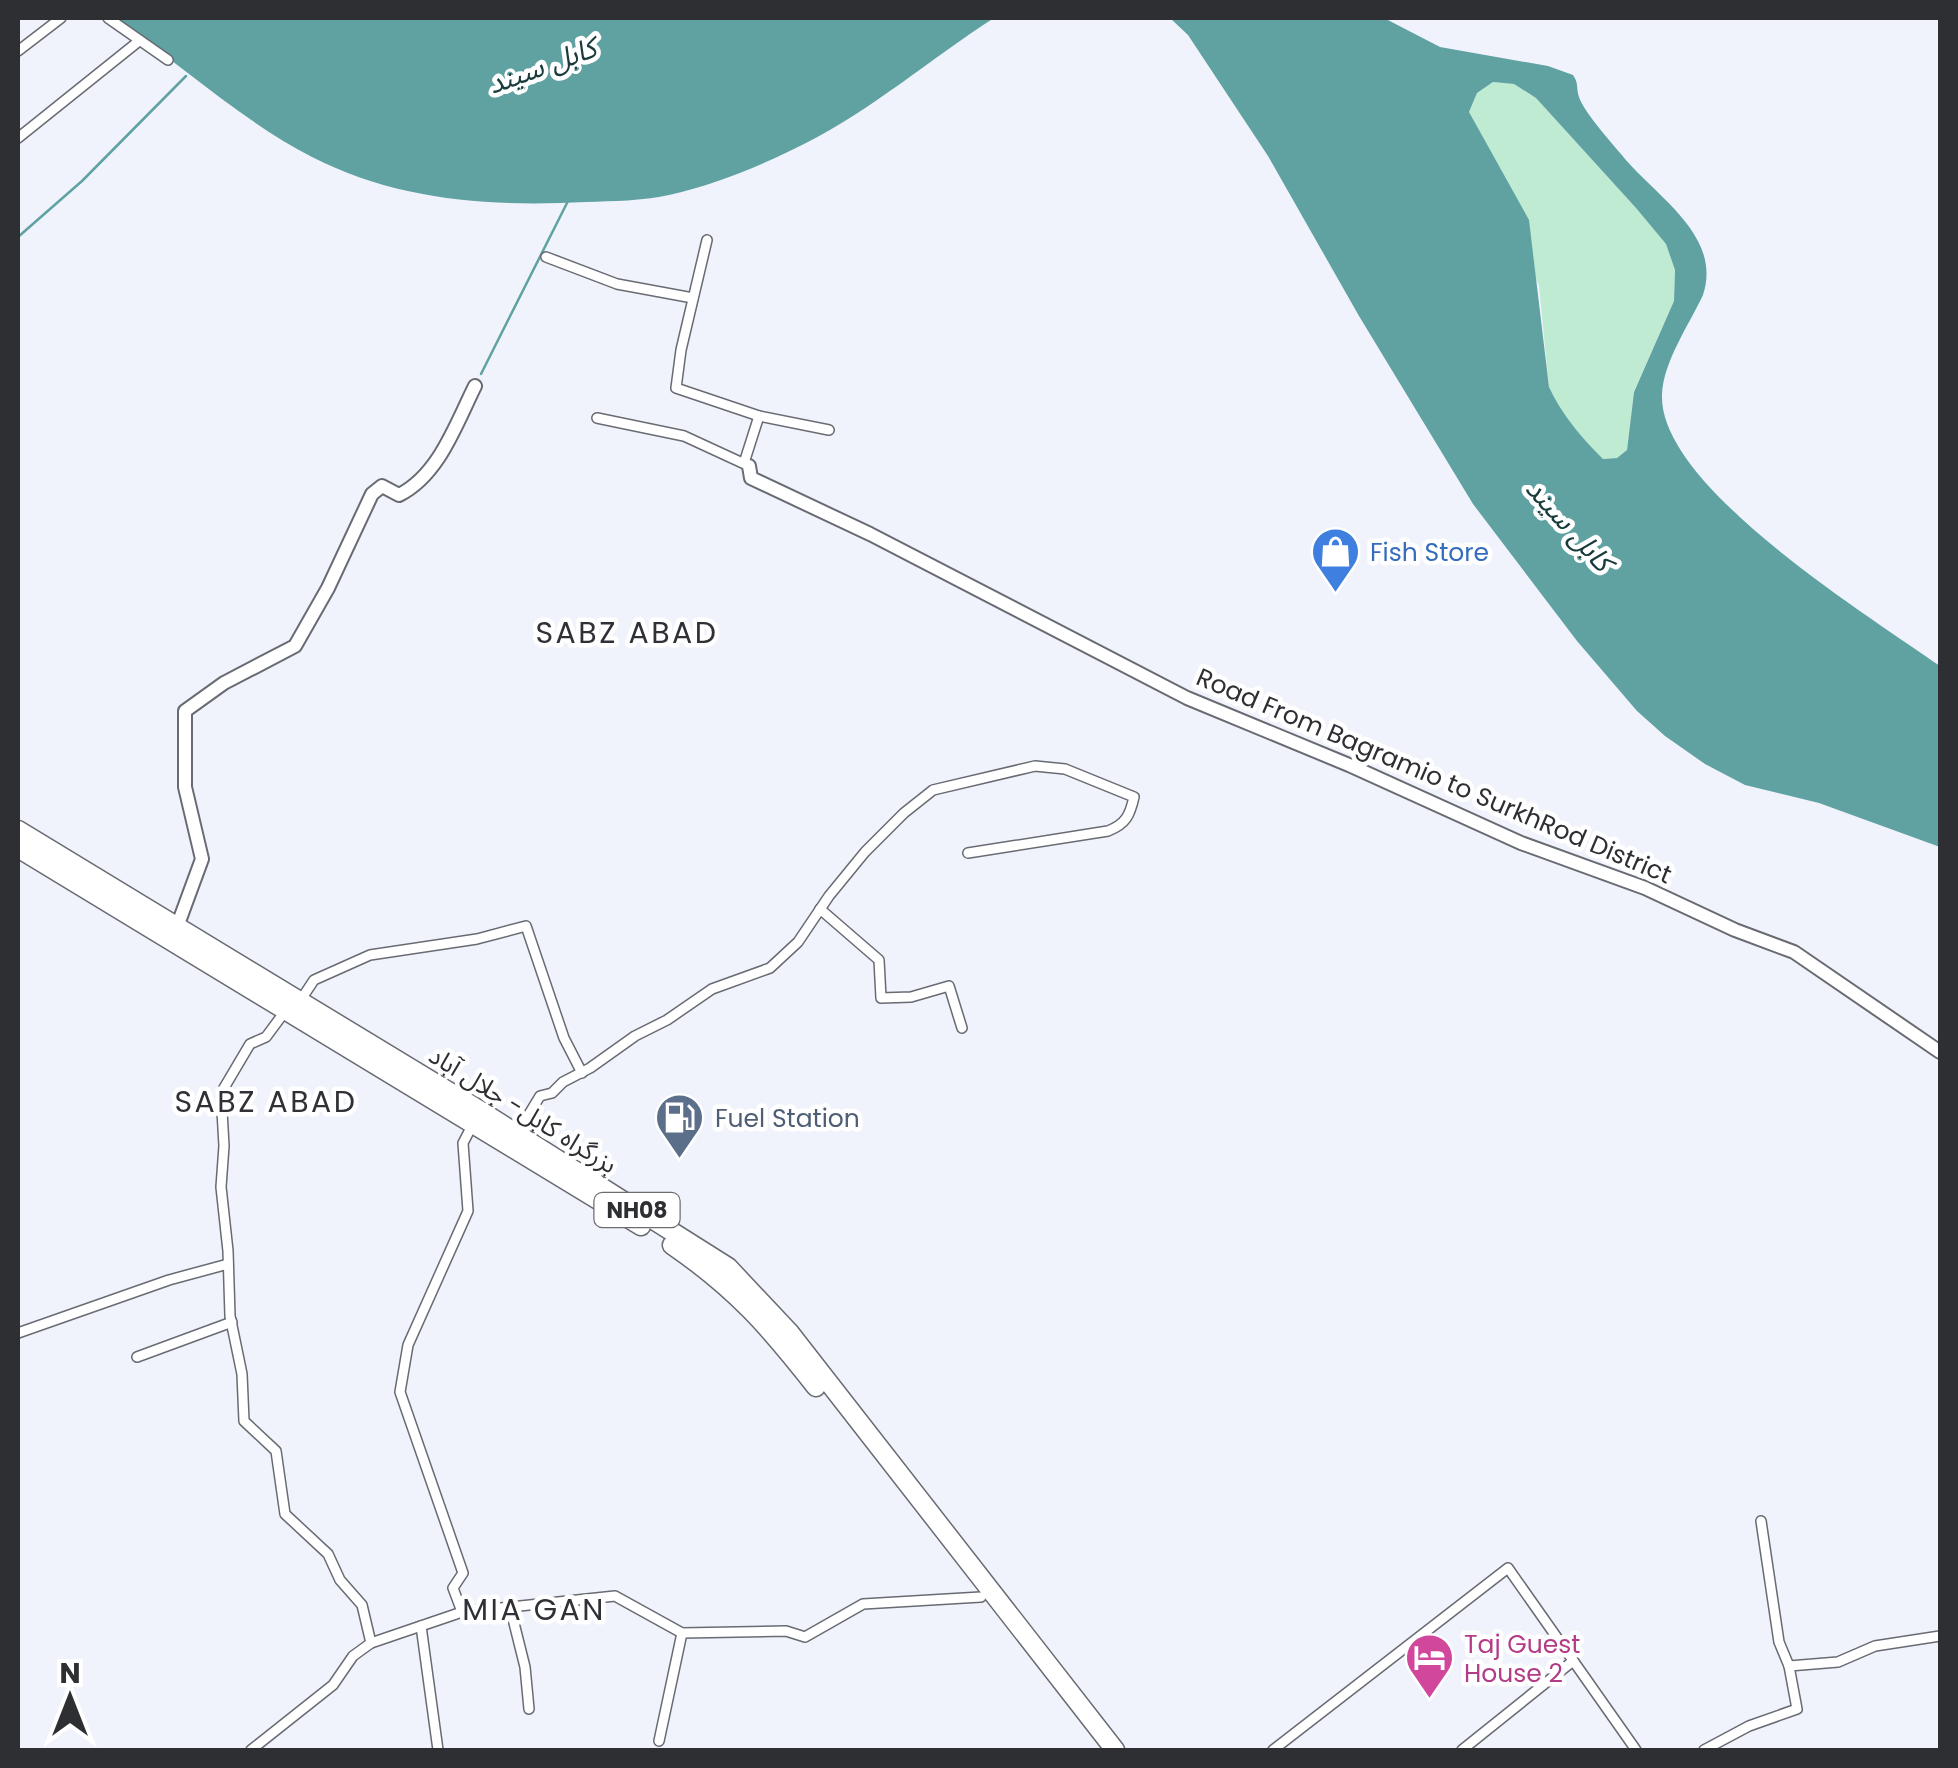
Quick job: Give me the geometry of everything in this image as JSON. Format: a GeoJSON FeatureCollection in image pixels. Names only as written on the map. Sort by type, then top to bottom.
{"type":"FeatureCollection","features":[{"type":"Feature","properties":{"kind":"highway","name":"بزرگراه کابل- جلال آباد"},"geometry":{"type":"LineString","coordinates":[[18,830],[177,927],[293,1006]]}},
{"type":"Feature","properties":{"kind":"highway","name":"بزرگراه کابل- جلال آباد"},"geometry":{"type":"LineString","coordinates":[[18,848],[293,1006],[477,1118],[706,1268],[749,1305],[1102,1750]]}},
{"type":"Feature","properties":{"kind":"highway","name":"بزرگراه کابل- جلال آباد"},"geometry":{"type":"LineString","coordinates":[[477,1118],[516,1134],[728,1267],[790,1333],[1116,1750]]}},
{"type":"Feature","properties":{"kind":"street"},"geometry":{"type":"LineString","coordinates":[[18,51],[61,18]]}},
{"type":"Feature","properties":{"kind":"street"},"geometry":{"type":"LineString","coordinates":[[108,18],[168,60]]}},
{"type":"Feature","properties":{"kind":"street"},"geometry":{"type":"LineString","coordinates":[[18,138],[138,41]]}},
{"type":"Feature","properties":{"kind":"street"},"geometry":{"type":"LineString","coordinates":[[706,240],[676,388],[758,416],[829,430]]}},
{"type":"Feature","properties":{"kind":"street"},"geometry":{"type":"LineString","coordinates":[[546,256],[617,284],[693,298]]}},
{"type":"Feature","properties":{"kind":"street"},"geometry":{"type":"LineString","coordinates":[[177,927],[202,859],[185,787],[185,711],[224,683],[294,646],[328,588],[372,494],[382,486],[400,494],[418,486],[450,437],[475,386]]}},
{"type":"Feature","properties":{"kind":"street"},"geometry":{"type":"LineString","coordinates":[[598,418],[684,436],[747,464],[758,416]]}},
{"type":"Feature","properties":{"kind":"street","name":"Road From Bagramio to SurkhRod District"},"geometry":{"type":"LineString","coordinates":[[747,464],[751,478],[870,534],[1188,698],[1521,843],[1645,888],[1735,930],[1794,952],[1940,1052]]}},
{"type":"Feature","properties":{"kind":"street"},"geometry":{"type":"LineString","coordinates":[[516,1134],[540,1096],[552,1093],[563,1082],[712,989],[770,968],[798,942],[865,852],[904,812],[933,790],[1035,766],[1065,770],[1134,797],[1122,826],[1108,831],[968,854]]}},
{"type":"Feature","properties":{"kind":"street"},"geometry":{"type":"LineString","coordinates":[[820,909],[879,960],[881,998],[911,996],[949,986],[962,1028]]}},
{"type":"Feature","properties":{"kind":"street"},"geometry":{"type":"LineString","coordinates":[[371,1642],[362,1604],[340,1580],[328,1554],[286,1514],[276,1451],[244,1421],[221,1187],[221,1093],[250,1044],[266,1037],[314,980],[370,955],[478,939],[526,926],[564,1038],[582,1073]]}},
{"type":"Feature","properties":{"kind":"street"},"geometry":{"type":"LineString","coordinates":[[462,1612],[453,1588],[463,1574],[400,1392],[408,1345],[468,1211],[462,1143],[477,1118]]}},
{"type":"Feature","properties":{"kind":"street"},"geometry":{"type":"LineString","coordinates":[[18,1320],[20,1332],[169,1280],[228,1264]]}},
{"type":"Feature","properties":{"kind":"street"},"geometry":{"type":"LineString","coordinates":[[137,1357],[232,1322]]}},
{"type":"Feature","properties":{"kind":"street"},"geometry":{"type":"LineString","coordinates":[[1704,1750],[1749,1726],[1798,1709],[1789,1666],[1779,1642],[1760,1520]]}},
{"type":"Feature","properties":{"kind":"street"},"geometry":{"type":"LineString","coordinates":[[1274,1750],[1508,1568],[1636,1750]]}},
{"type":"Feature","properties":{"kind":"street"},"geometry":{"type":"LineString","coordinates":[[251,1750],[333,1686],[353,1656],[371,1642],[462,1612],[615,1596],[682,1632],[786,1632],[805,1637],[863,1604],[981,1596]]}},
{"type":"Feature","properties":{"kind":"street"},"geometry":{"type":"LineString","coordinates":[[510,1608],[525,1667],[529,1709]]}},
{"type":"Feature","properties":{"kind":"street"},"geometry":{"type":"LineString","coordinates":[[421,1626],[438,1750]]}},
{"type":"Feature","properties":{"kind":"street"},"geometry":{"type":"LineString","coordinates":[[659,1741],[682,1632]]}},
{"type":"Feature","properties":{"kind":"street"},"geometry":{"type":"LineString","coordinates":[[1789,1666],[1838,1662],[1875,1646],[1940,1636]]}},
{"type":"Feature","properties":{"kind":"street"},"geometry":{"type":"LineString","coordinates":[[1462,1750],[1573,1661]]}},
{"type":"Feature","properties":{"kind":"green space"},"geometry":{"type":"Polygon","coordinates":[[[1493,82],[1514,84],[1536,98],[1666,244],[1675,270],[1674,301],[1634,391],[1627,450],[1617,458],[1603,459],[1581,438],[1549,387],[1539,286],[1469,112],[1477,93],[1493,82]]]}},
{"type":"Feature","properties":{"kind":"water","name":"کابل سيند"},"geometry":{"type":"Polygon","coordinates":[[[113,18],[994,18],[853,116],[755,167],[659,197],[516,203],[412,192],[345,172],[312,157],[260,126],[113,18]]]}},
{"type":"Feature","properties":{"kind":"water","name":"کابل سيند"},"geometry":{"type":"Polygon","coordinates":[[[1170,18],[1384,18],[1440,47],[1548,66],[1573,75],[1579,97],[1592,118],[1682,217],[1703,253],[1707,273],[1703,295],[1663,382],[1670,431],[1694,469],[1774,547],[1940,666],[1940,847],[1819,803],[1745,785],[1705,764],[1637,711],[1577,641],[1473,504],[1268,156],[1188,35],[1170,18]],[[1493,82],[1477,93],[1469,112],[1529,220],[1549,387],[1566,416],[1595,451],[1603,459],[1617,458],[1627,450],[1634,392],[1674,301],[1675,270],[1666,244],[1636,208],[1536,98],[1514,84],[1493,82]]]}},
{"type":"Feature","properties":{"kind":"waterway"},"geometry":{"type":"LineString","coordinates":[[18,237],[82,181],[186,76]]}},
{"type":"Feature","properties":{"kind":"waterway"},"geometry":{"type":"LineString","coordinates":[[481,374],[568,201]]}},
{"type":"Feature","properties":{"kind":"place","name":"Fish Store"},"geometry":{"type":"Point","coordinates":[1335,594]}},
{"type":"Feature","properties":{"kind":"place","name":"Fuel Station"},"geometry":{"type":"Point","coordinates":[680,1160]}},
{"type":"Feature","properties":{"kind":"place","name":"Taj Guest House 2"},"geometry":{"type":"Point","coordinates":[1429,1700]}},
{"type":"Feature","properties":{"kind":"district","name":"SABZ ABAD"},"geometry":{"type":"Point","coordinates":[627,632]}},
{"type":"Feature","properties":{"kind":"district","name":"SABZ ABAD"},"geometry":{"type":"Point","coordinates":[266,1101]}},
{"type":"Feature","properties":{"kind":"district","name":"MIA GAN"},"geometry":{"type":"Point","coordinates":[534,1609]}}]}
